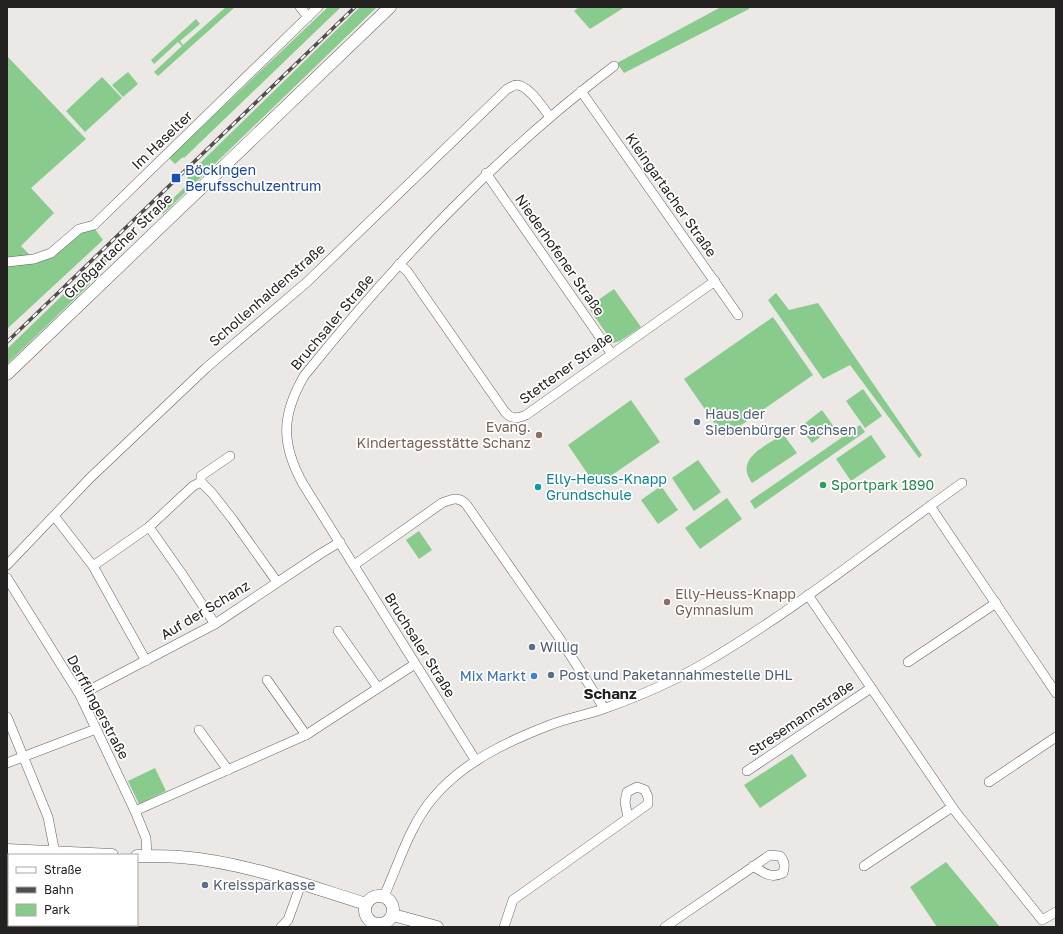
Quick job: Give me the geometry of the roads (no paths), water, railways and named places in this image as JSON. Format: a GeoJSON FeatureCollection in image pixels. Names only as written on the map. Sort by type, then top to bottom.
{"type":"FeatureCollection","features":[{"type":"Feature","properties":{"kind":"main road","name":"Großgartacher Straße"},"geometry":{"type":"LineString","coordinates":[[7,374],[390,7]]}},
{"type":"Feature","properties":{"kind":"main road"},"geometry":{"type":"LineString","coordinates":[[7,850],[84,854]]}},
{"type":"Feature","properties":{"kind":"main road"},"geometry":{"type":"LineString","coordinates":[[142,856],[181,857],[214,862],[280,877],[366,904]]}},
{"type":"Feature","properties":{"kind":"main road"},"geometry":{"type":"LineString","coordinates":[[377,895],[384,896],[390,900],[394,907],[393,915],[389,920],[376,925],[367,916],[366,904],[370,898],[377,895]]}},
{"type":"Feature","properties":{"kind":"main road"},"geometry":{"type":"LineString","coordinates":[[393,915],[437,927]]}},
{"type":"Feature","properties":{"kind":"street"},"geometry":{"type":"LineString","coordinates":[[300,7],[308,17]]}},
{"type":"Feature","properties":{"kind":"street","name":"Im Haselter"},"geometry":{"type":"LineString","coordinates":[[7,262],[34,259],[51,253],[79,229],[94,225],[318,7]]}},
{"type":"Feature","properties":{"kind":"street","name":"Bruchsaler Straße"},"geometry":{"type":"LineString","coordinates":[[476,761],[293,464],[286,436],[287,419],[292,397],[308,370],[398,264],[486,173],[581,91],[614,66]]}},
{"type":"Feature","properties":{"kind":"street","name":"Schollenhaldenstraße"},"geometry":{"type":"LineString","coordinates":[[7,566],[55,517],[90,478],[206,368],[307,282],[507,89],[517,85],[524,86],[550,117]]}},
{"type":"Feature","properties":{"kind":"street","name":"Kleingartacher Straße"},"geometry":{"type":"LineString","coordinates":[[581,91],[738,315]]}},
{"type":"Feature","properties":{"kind":"street","name":"Niederhofener Straße"},"geometry":{"type":"LineString","coordinates":[[486,173],[611,353]]}},
{"type":"Feature","properties":{"kind":"street","name":"Stettener Straße"},"geometry":{"type":"LineString","coordinates":[[398,264],[407,271],[508,416],[520,418],[714,281]]}},
{"type":"Feature","properties":{"kind":"street"},"geometry":{"type":"LineString","coordinates":[[201,482],[202,476],[230,456]]}},
{"type":"Feature","properties":{"kind":"street"},"geometry":{"type":"LineString","coordinates":[[93,566],[149,527],[193,486],[201,482]]}},
{"type":"Feature","properties":{"kind":"street"},"geometry":{"type":"LineString","coordinates":[[201,482],[209,489],[233,520],[277,582]]}},
{"type":"Feature","properties":{"kind":"street"},"geometry":{"type":"LineString","coordinates":[[384,896],[406,845],[425,809],[445,786],[476,761],[513,741],[551,724],[604,708],[674,680],[701,666],[752,634],[808,595],[962,483]]}},
{"type":"Feature","properties":{"kind":"street"},"geometry":{"type":"LineString","coordinates":[[354,565],[442,503],[455,498],[461,499],[571,654],[604,708]]}},
{"type":"Feature","properties":{"kind":"street"},"geometry":{"type":"LineString","coordinates":[[930,506],[1056,693]]}},
{"type":"Feature","properties":{"kind":"street"},"geometry":{"type":"LineString","coordinates":[[55,517],[93,566],[146,661]]}},
{"type":"Feature","properties":{"kind":"street"},"geometry":{"type":"LineString","coordinates":[[149,527],[215,624]]}},
{"type":"Feature","properties":{"kind":"street","name":"Auf der Schanz"},"geometry":{"type":"LineString","coordinates":[[80,695],[215,624],[340,542]]}},
{"type":"Feature","properties":{"kind":"street","name":"Derfflingerstraße"},"geometry":{"type":"LineString","coordinates":[[7,578],[80,695],[135,811],[146,838],[142,856]]}},
{"type":"Feature","properties":{"kind":"street","name":"Stresemannstraße"},"geometry":{"type":"LineString","coordinates":[[808,595],[952,808],[1042,920],[1056,912]]}},
{"type":"Feature","properties":{"kind":"street"},"geometry":{"type":"LineString","coordinates":[[908,662],[996,603]]}},
{"type":"Feature","properties":{"kind":"street"},"geometry":{"type":"LineString","coordinates":[[338,631],[378,688]]}},
{"type":"Feature","properties":{"kind":"street"},"geometry":{"type":"LineString","coordinates":[[135,811],[306,735],[415,664]]}},
{"type":"Feature","properties":{"kind":"street"},"geometry":{"type":"LineString","coordinates":[[267,680],[306,735]]}},
{"type":"Feature","properties":{"kind":"street","name":"Stresemannstraße"},"geometry":{"type":"LineString","coordinates":[[747,771],[871,688]]}},
{"type":"Feature","properties":{"kind":"street"},"geometry":{"type":"LineString","coordinates":[[7,717],[48,816],[55,853]]}},
{"type":"Feature","properties":{"kind":"street"},"geometry":{"type":"LineString","coordinates":[[7,763],[96,729]]}},
{"type":"Feature","properties":{"kind":"street"},"geometry":{"type":"LineString","coordinates":[[199,730],[228,770]]}},
{"type":"Feature","properties":{"kind":"street"},"geometry":{"type":"LineString","coordinates":[[990,782],[1056,738]]}},
{"type":"Feature","properties":{"kind":"street"},"geometry":{"type":"LineString","coordinates":[[864,866],[952,808]]}},
{"type":"Feature","properties":{"kind":"street"},"geometry":{"type":"LineString","coordinates":[[504,927],[513,900],[628,818]]}},
{"type":"Feature","properties":{"kind":"street"},"geometry":{"type":"LineString","coordinates":[[665,927],[753,866]]}},
{"type":"Feature","properties":{"kind":"street"},"geometry":{"type":"LineString","coordinates":[[281,927],[288,920],[301,884]]}},
{"type":"Feature","properties":{"kind":"railway"},"geometry":{"type":"LineString","coordinates":[[7,342],[355,7]]}},
{"type":"Feature","properties":{"kind":"place","name":"Böckingen Berufsschulzentrum"},"geometry":{"type":"Point","coordinates":[176,178]}},
{"type":"Feature","properties":{"kind":"place","name":"Haus der Siebenbürger Sachsen"},"geometry":{"type":"Point","coordinates":[697,422]}},
{"type":"Feature","properties":{"kind":"place","name":"Evang. Kindertagesstätte Schanz"},"geometry":{"type":"Point","coordinates":[539,435]}},
{"type":"Feature","properties":{"kind":"place","name":"Sportpark 1890"},"geometry":{"type":"Point","coordinates":[823,485]}},
{"type":"Feature","properties":{"kind":"place","name":"Elly-Heuss-Knapp Grundschule"},"geometry":{"type":"Point","coordinates":[538,487]}},
{"type":"Feature","properties":{"kind":"place","name":"Elly-Heuss-Knapp Gymnasium"},"geometry":{"type":"Point","coordinates":[667,602]}},
{"type":"Feature","properties":{"kind":"place","name":"Willig"},"geometry":{"type":"Point","coordinates":[532,647]}},
{"type":"Feature","properties":{"kind":"place","name":"Post und Paketannahmestelle DHL"},"geometry":{"type":"Point","coordinates":[551,675]}},
{"type":"Feature","properties":{"kind":"place","name":"Mix Markt"},"geometry":{"type":"Point","coordinates":[534,676]}},
{"type":"Feature","properties":{"kind":"place","name":"Kreissparkasse"},"geometry":{"type":"Point","coordinates":[205,885]}},
{"type":"Feature","properties":{"kind":"district","name":"Schanz"},"geometry":{"type":"Point","coordinates":[610,694]}}]}
